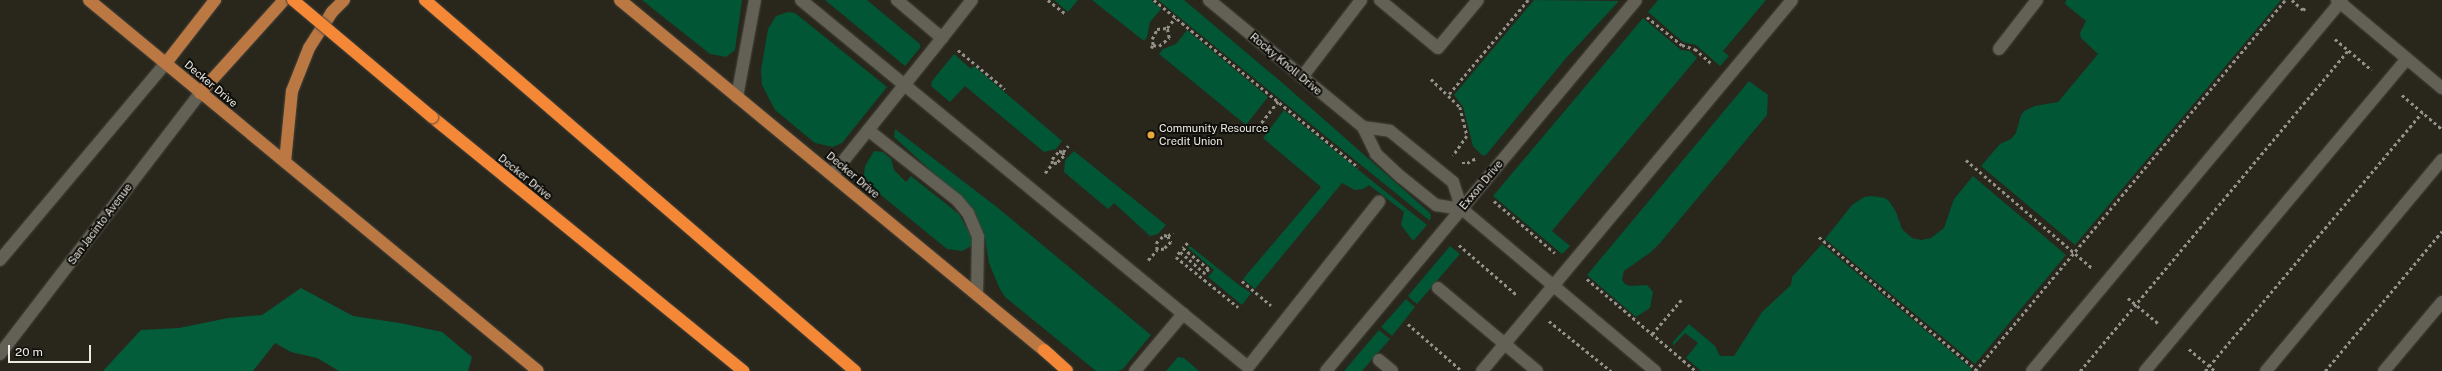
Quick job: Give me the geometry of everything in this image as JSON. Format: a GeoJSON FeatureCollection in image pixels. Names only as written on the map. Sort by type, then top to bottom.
{"type":"FeatureCollection","features":[{"type":"Feature","properties":{"kind":"highway","name":"Decker Drive"},"geometry":{"type":"LineString","coordinates":[[293,0],[432,117],[743,371]]}},
{"type":"Feature","properties":{"kind":"highway"},"geometry":{"type":"LineString","coordinates":[[425,0],[486,51],[855,371]]}},
{"type":"Feature","properties":{"kind":"highway"},"geometry":{"type":"LineString","coordinates":[[1044,350],[1068,371]]}},
{"type":"Feature","properties":{"kind":"main road","name":"Decker Drive"},"geometry":{"type":"LineString","coordinates":[[89,0],[538,371]]}},
{"type":"Feature","properties":{"kind":"main road"},"geometry":{"type":"LineString","coordinates":[[166,63],[216,0]]}},
{"type":"Feature","properties":{"kind":"main road"},"geometry":{"type":"LineString","coordinates":[[200,93],[284,0]]}},
{"type":"Feature","properties":{"kind":"main road"},"geometry":{"type":"LineString","coordinates":[[285,162],[292,92],[309,48],[332,12],[344,0]]}},
{"type":"Feature","properties":{"kind":"main road","name":"Decker Drive"},"geometry":{"type":"LineString","coordinates":[[620,0],[1044,350]]}},
{"type":"Feature","properties":{"kind":"street"},"geometry":{"type":"LineString","coordinates":[[737,97],[755,0]]}},
{"type":"Feature","properties":{"kind":"street"},"geometry":{"type":"LineString","coordinates":[[801,0],[1248,367],[1379,202]]}},
{"type":"Feature","properties":{"kind":"street"},"geometry":{"type":"LineString","coordinates":[[897,0],[942,38]]}},
{"type":"Feature","properties":{"kind":"street"},"geometry":{"type":"LineString","coordinates":[[832,175],[972,0]]}},
{"type":"Feature","properties":{"kind":"street","name":"Rocky Knoll Drive"},"geometry":{"type":"LineString","coordinates":[[1209,0],[1363,127],[1376,154],[1401,177],[1436,205],[1462,209]]}},
{"type":"Feature","properties":{"kind":"street"},"geometry":{"type":"LineString","coordinates":[[1302,77],[1361,0]]}},
{"type":"Feature","properties":{"kind":"street"},"geometry":{"type":"LineString","coordinates":[[1380,0],[1438,48],[1478,0]]}},
{"type":"Feature","properties":{"kind":"street","name":"Exxon Drive"},"geometry":{"type":"LineString","coordinates":[[1326,371],[1636,0]]}},
{"type":"Feature","properties":{"kind":"street"},"geometry":{"type":"LineString","coordinates":[[1482,371],[1792,0]]}},
{"type":"Feature","properties":{"kind":"street"},"geometry":{"type":"LineString","coordinates":[[1999,48],[2037,0]]}},
{"type":"Feature","properties":{"kind":"street"},"geometry":{"type":"LineString","coordinates":[[2032,371],[2340,1],[2442,88]]}},
{"type":"Feature","properties":{"kind":"street"},"geometry":{"type":"LineString","coordinates":[[2145,371],[2407,59]]}},
{"type":"Feature","properties":{"kind":"street"},"geometry":{"type":"LineString","coordinates":[[0,260],[166,63]]}},
{"type":"Feature","properties":{"kind":"street","name":"San Jacinto Avenue"},"geometry":{"type":"LineString","coordinates":[[0,354],[200,93]]}},
{"type":"Feature","properties":{"kind":"street"},"geometry":{"type":"LineString","coordinates":[[1363,127],[1390,131],[1453,182],[1462,209],[1655,371]]}},
{"type":"Feature","properties":{"kind":"street"},"geometry":{"type":"LineString","coordinates":[[868,130],[957,200],[968,213],[976,226],[978,237],[977,295]]}},
{"type":"Feature","properties":{"kind":"street"},"geometry":{"type":"LineString","coordinates":[[2266,371],[2442,160]]}},
{"type":"Feature","properties":{"kind":"street"},"geometry":{"type":"LineString","coordinates":[[1438,288],[1537,371]]}},
{"type":"Feature","properties":{"kind":"street"},"geometry":{"type":"LineString","coordinates":[[2384,371],[2442,302]]}},
{"type":"Feature","properties":{"kind":"street"},"geometry":{"type":"LineString","coordinates":[[1135,371],[1183,314]]}},
{"type":"Feature","properties":{"kind":"street"},"geometry":{"type":"LineString","coordinates":[[1379,360],[1392,371]]}},
{"type":"Feature","properties":{"kind":"path"},"geometry":{"type":"LineString","coordinates":[[1048,0],[1066,14]]}},
{"type":"Feature","properties":{"kind":"path"},"geometry":{"type":"LineString","coordinates":[[1154,0],[1362,170]]}},
{"type":"Feature","properties":{"kind":"path"},"geometry":{"type":"LineString","coordinates":[[1448,94],[1528,0]]}},
{"type":"Feature","properties":{"kind":"path"},"geometry":{"type":"LineString","coordinates":[[1819,238],[1976,370],[2286,0]]}},
{"type":"Feature","properties":{"kind":"path"},"geometry":{"type":"LineString","coordinates":[[2292,0],[2303,10],[2306,7]]}},
{"type":"Feature","properties":{"kind":"path"},"geometry":{"type":"LineString","coordinates":[[1644,15],[1682,45],[1695,49],[1717,68]]}},
{"type":"Feature","properties":{"kind":"path"},"geometry":{"type":"LineString","coordinates":[[1167,28],[1157,28],[1152,39],[1152,46],[1159,46],[1169,38],[1167,28],[1175,18]]}},
{"type":"Feature","properties":{"kind":"path"},"geometry":{"type":"LineString","coordinates":[[942,38],[1005,89]]}},
{"type":"Feature","properties":{"kind":"path"},"geometry":{"type":"LineString","coordinates":[[2080,371],[2348,51]]}},
{"type":"Feature","properties":{"kind":"path"},"geometry":{"type":"LineString","coordinates":[[1431,79],[1460,107],[1467,136],[1450,162]]}},
{"type":"Feature","properties":{"kind":"path"},"geometry":{"type":"LineString","coordinates":[[1254,132],[1278,101]]}},
{"type":"Feature","properties":{"kind":"path"},"geometry":{"type":"LineString","coordinates":[[2205,371],[2422,112]]}},
{"type":"Feature","properties":{"kind":"path"},"geometry":{"type":"LineString","coordinates":[[1063,152],[1059,151],[1052,159],[1052,164],[1057,163],[1064,156],[1063,152],[1068,146]]}},
{"type":"Feature","properties":{"kind":"path"},"geometry":{"type":"LineString","coordinates":[[1456,162],[1467,163],[1478,157]]}},
{"type":"Feature","properties":{"kind":"path"},"geometry":{"type":"LineString","coordinates":[[1966,160],[2094,269]]}},
{"type":"Feature","properties":{"kind":"path"},"geometry":{"type":"LineString","coordinates":[[1492,199],[1561,257]]}},
{"type":"Feature","properties":{"kind":"path"},"geometry":{"type":"LineString","coordinates":[[2325,371],[2442,231]]}},
{"type":"Feature","properties":{"kind":"path"},"geometry":{"type":"LineString","coordinates":[[1168,236],[1171,242],[1164,249],[1157,250],[1156,243],[1164,235],[1168,236],[1173,232]]}},
{"type":"Feature","properties":{"kind":"path"},"geometry":{"type":"LineString","coordinates":[[1441,233],[1458,245],[1523,300]]}},
{"type":"Feature","properties":{"kind":"path"},"geometry":{"type":"LineString","coordinates":[[1188,243],[1183,248],[1210,269],[1205,274],[1180,252],[1176,257],[1238,307]]}},
{"type":"Feature","properties":{"kind":"path"},"geometry":{"type":"LineString","coordinates":[[1585,277],[1696,371]]}},
{"type":"Feature","properties":{"kind":"path"},"geometry":{"type":"LineString","coordinates":[[1242,281],[1287,318]]}},
{"type":"Feature","properties":{"kind":"path"},"geometry":{"type":"LineString","coordinates":[[2128,298],[2162,326]]}},
{"type":"Feature","properties":{"kind":"path"},"geometry":{"type":"LineString","coordinates":[[1652,334],[1681,300]]}},
{"type":"Feature","properties":{"kind":"path"},"geometry":{"type":"LineString","coordinates":[[1542,316],[1611,371]]}},
{"type":"Feature","properties":{"kind":"path"},"geometry":{"type":"LineString","coordinates":[[1408,324],[1463,371]]}},
{"type":"Feature","properties":{"kind":"path"},"geometry":{"type":"LineString","coordinates":[[2185,346],[2215,371]]}},
{"type":"Feature","properties":{"kind":"green space"},"geometry":{"type":"Polygon","coordinates":[[[642,0],[742,0],[735,50],[726,57],[710,54],[642,0]]]}},
{"type":"Feature","properties":{"kind":"green space"},"geometry":{"type":"Polygon","coordinates":[[[825,0],[867,0],[920,44],[920,48],[905,66],[825,0]]]}},
{"type":"Feature","properties":{"kind":"green space"},"geometry":{"type":"Polygon","coordinates":[[[1054,0],[1078,0],[1068,12],[1054,0]]]}},
{"type":"Feature","properties":{"kind":"green space"},"geometry":{"type":"Polygon","coordinates":[[[1092,0],[1151,0],[1161,9],[1150,22],[1147,37],[1144,41],[1092,0]]]}},
{"type":"Feature","properties":{"kind":"green space"},"geometry":{"type":"Polygon","coordinates":[[[1158,0],[1184,0],[1286,86],[1429,212],[1431,215],[1430,221],[1158,0]]]}},
{"type":"Feature","properties":{"kind":"green space"},"geometry":{"type":"Polygon","coordinates":[[[1534,0],[1619,1],[1567,57],[1485,156],[1473,146],[1463,107],[1454,95],[1534,0]]]}},
{"type":"Feature","properties":{"kind":"green space"},"geometry":{"type":"Polygon","coordinates":[[[1658,0],[1766,0],[1723,51],[1729,56],[1720,66],[1696,45],[1683,42],[1648,12],[1658,0]]]}},
{"type":"Feature","properties":{"kind":"green space"},"geometry":{"type":"Polygon","coordinates":[[[2066,0],[2281,0],[2075,245],[1981,166],[2000,144],[2011,139],[2016,133],[2021,115],[2024,111],[2035,106],[2058,102],[2098,54],[2081,38],[2080,33],[2086,21],[2065,4],[2066,0]]]}},
{"type":"Feature","properties":{"kind":"green space"},"geometry":{"type":"Polygon","coordinates":[[[788,12],[795,13],[887,87],[842,143],[833,147],[815,143],[775,110],[762,85],[761,70],[768,29],[776,16],[788,12]]]}},
{"type":"Feature","properties":{"kind":"green space"},"geometry":{"type":"Polygon","coordinates":[[[1643,18],[1681,50],[1690,51],[1697,58],[1552,231],[1570,246],[1562,254],[1493,196],[1643,18]]]}},
{"type":"Feature","properties":{"kind":"green space"},"geometry":{"type":"Polygon","coordinates":[[[1187,30],[1268,97],[1246,125],[1159,54],[1163,49],[1176,44],[1187,30]]]}},
{"type":"Feature","properties":{"kind":"green space"},"geometry":{"type":"Polygon","coordinates":[[[954,54],[971,69],[974,66],[1062,141],[1056,149],[1044,152],[965,86],[950,102],[931,86],[932,81],[954,54]]]}},
{"type":"Feature","properties":{"kind":"green space"},"geometry":{"type":"Polygon","coordinates":[[[1749,81],[1768,95],[1767,115],[1660,243],[1651,252],[1624,271],[1622,280],[1625,284],[1630,286],[1647,285],[1653,292],[1650,308],[1636,317],[1587,275],[1749,81]]]}},
{"type":"Feature","properties":{"kind":"green space"},"geometry":{"type":"Polygon","coordinates":[[[1284,110],[1427,225],[1413,241],[1401,225],[1404,212],[1369,185],[1363,189],[1355,190],[1342,183],[1255,289],[1243,279],[1321,187],[1263,138],[1284,110]]]}},
{"type":"Feature","properties":{"kind":"green space"},"geometry":{"type":"Polygon","coordinates":[[[895,129],[998,208],[1151,335],[1123,369],[1118,371],[1096,371],[1005,297],[989,263],[985,239],[974,210],[894,137],[895,129]]]}},
{"type":"Feature","properties":{"kind":"green space"},"geometry":{"type":"Polygon","coordinates":[[[874,151],[883,152],[891,159],[894,170],[906,182],[911,176],[959,214],[971,236],[973,245],[962,251],[947,249],[871,187],[864,175],[865,166],[874,151]]]}},
{"type":"Feature","properties":{"kind":"green space"},"geometry":{"type":"Polygon","coordinates":[[[1074,151],[1166,225],[1158,234],[1150,236],[1114,203],[1108,209],[1064,172],[1065,160],[1074,151]]]}},
{"type":"Feature","properties":{"kind":"green space"},"geometry":{"type":"Polygon","coordinates":[[[1973,176],[2066,255],[1975,364],[1825,239],[1852,205],[1864,197],[1872,196],[1885,198],[1889,201],[1896,212],[1902,229],[1912,238],[1921,240],[1931,238],[1944,228],[1954,199],[1973,176]]]}},
{"type":"Feature","properties":{"kind":"green space"},"geometry":{"type":"Polygon","coordinates":[[[1822,244],[1972,369],[1970,371],[1701,371],[1686,358],[1698,343],[1685,333],[1673,346],[1673,342],[1689,324],[1715,346],[1720,356],[1734,356],[1762,312],[1791,285],[1792,277],[1822,244]]]}},
{"type":"Feature","properties":{"kind":"green space"},"geometry":{"type":"Polygon","coordinates":[[[1190,246],[1251,293],[1242,305],[1208,277],[1214,270],[1188,248],[1190,246]]]}},
{"type":"Feature","properties":{"kind":"green space"},"geometry":{"type":"Polygon","coordinates":[[[1450,246],[1460,254],[1417,304],[1408,296],[1450,246]]]}},
{"type":"Feature","properties":{"kind":"green space"},"geometry":{"type":"Polygon","coordinates":[[[301,288],[353,316],[400,323],[442,332],[472,357],[468,371],[339,371],[317,358],[291,352],[275,343],[253,371],[103,371],[141,330],[179,328],[228,318],[262,315],[301,288]]]}},
{"type":"Feature","properties":{"kind":"green space"},"geometry":{"type":"Polygon","coordinates":[[[1406,299],[1415,307],[1392,336],[1381,327],[1406,299]]]}},
{"type":"Feature","properties":{"kind":"green space"},"geometry":{"type":"Polygon","coordinates":[[[1379,330],[1390,339],[1362,371],[1344,371],[1379,330]]]}},
{"type":"Feature","properties":{"kind":"green space"},"geometry":{"type":"Polygon","coordinates":[[[1178,357],[1184,358],[1199,371],[1166,371],[1178,357]]]}},
{"type":"Feature","properties":{"kind":"place","name":"Community Resource Credit Union"},"geometry":{"type":"Point","coordinates":[1151,135]}}]}
